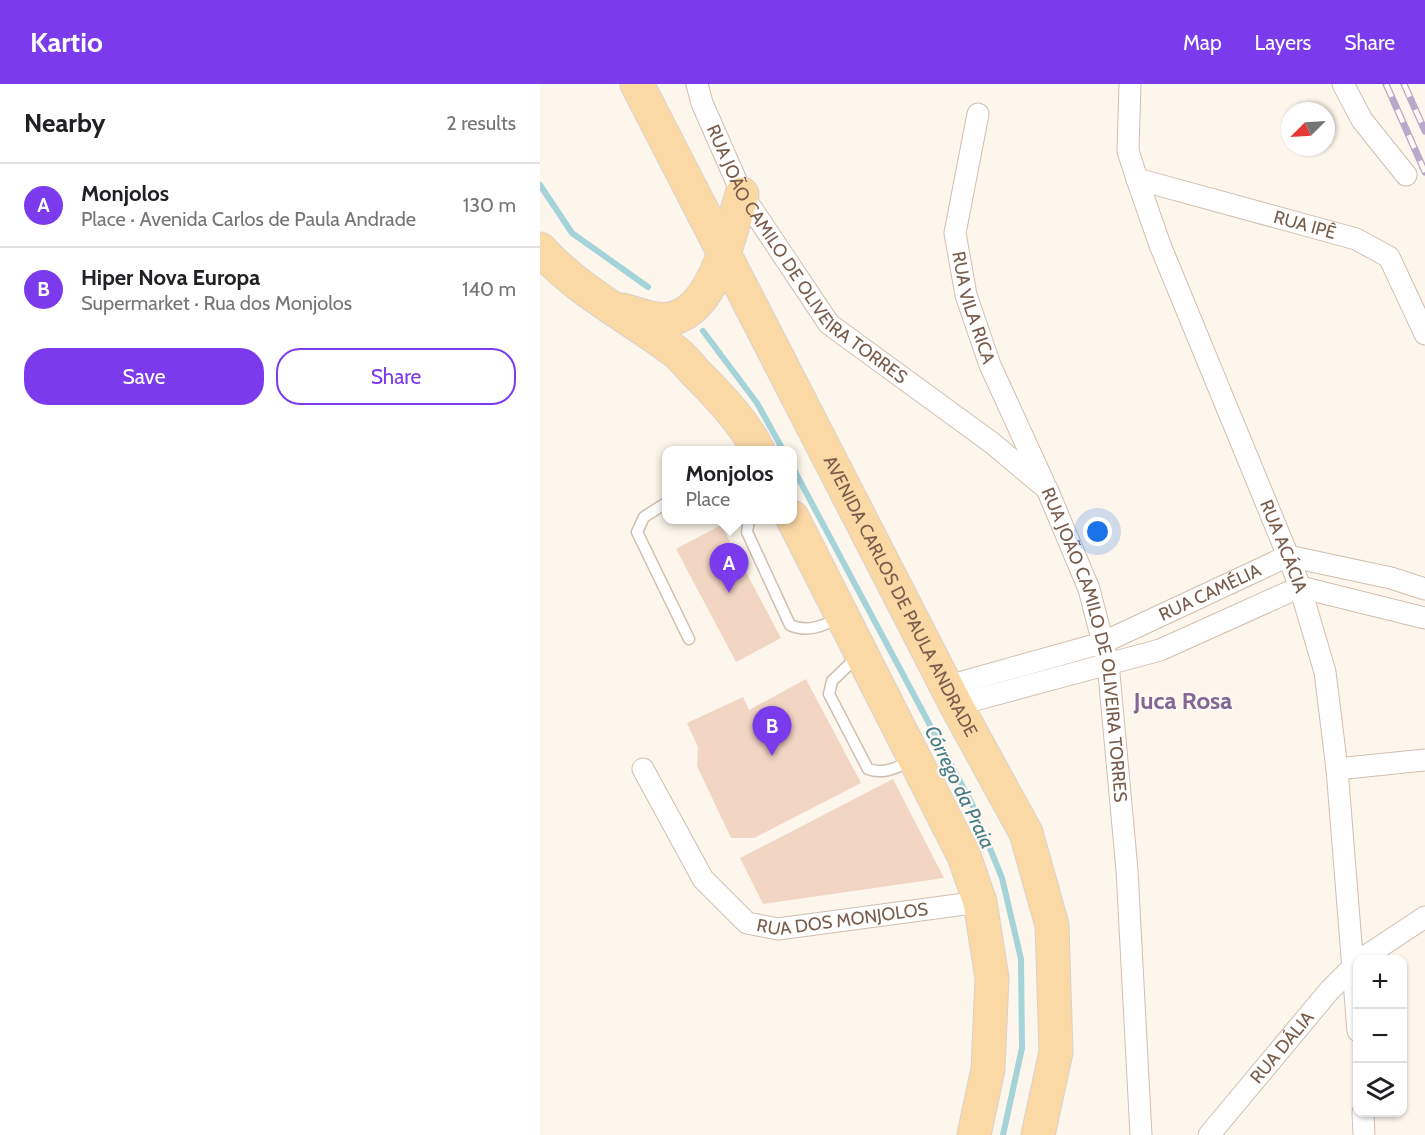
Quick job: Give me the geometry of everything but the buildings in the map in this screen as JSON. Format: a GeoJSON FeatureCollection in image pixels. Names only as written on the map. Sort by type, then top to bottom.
{"type":"FeatureCollection","features":[{"type":"Feature","properties":{"kind":"main road","name":"AVENIDA CARLOS DE PAULA ANDRADE"},"geometry":{"type":"LineString","coordinates":[[637,84],[952,696],[1026,833],[1052,925],[1056,1052],[1038,1135]]}},
{"type":"Feature","properties":{"kind":"main road"},"geometry":{"type":"LineString","coordinates":[[604,304],[652,319],[677,317],[699,302],[713,280],[742,194]]}},
{"type":"Feature","properties":{"kind":"main road"},"geometry":{"type":"LineString","coordinates":[[540,249],[555,265],[604,304],[674,350],[715,392],[752,437],[756,446]]}},
{"type":"Feature","properties":{"kind":"main road"},"geometry":{"type":"LineString","coordinates":[[796,524],[964,856],[980,902],[992,978],[988,1069],[974,1135]]}},
{"type":"Feature","properties":{"kind":"street","name":"RUA JOÃO CAMILO DE OLIVEIRA TORRES"},"geometry":{"type":"LineString","coordinates":[[697,84],[702,103],[742,194],[829,324],[992,443],[1047,489],[1089,589],[1105,653],[1127,870],[1141,1135]]}},
{"type":"Feature","properties":{"kind":"street","name":"RUA ACÁCIA"},"geometry":{"type":"LineString","coordinates":[[1130,84],[1128,151],[1137,179],[1160,245],[1288,556],[1325,672],[1356,955]]}},
{"type":"Feature","properties":{"kind":"street"},"geometry":{"type":"LineString","coordinates":[[1343,84],[1362,120],[1406,175]]}},
{"type":"Feature","properties":{"kind":"street","name":"RUA VILA RICA"},"geometry":{"type":"LineString","coordinates":[[978,114],[955,233],[966,295],[990,365],[1047,489]]}},
{"type":"Feature","properties":{"kind":"street","name":"RUA IPÊ"},"geometry":{"type":"LineString","coordinates":[[1137,179],[1356,238],[1389,257],[1425,334]]}},
{"type":"Feature","properties":{"kind":"street"},"geometry":{"type":"LineString","coordinates":[[1288,556],[1391,578],[1425,589]]}},
{"type":"Feature","properties":{"kind":"street","name":"RUA CAMÉLIA"},"geometry":{"type":"LineString","coordinates":[[1105,653],[1288,556]]}},
{"type":"Feature","properties":{"kind":"street"},"geometry":{"type":"LineString","coordinates":[[1299,587],[1425,618]]}},
{"type":"Feature","properties":{"kind":"street","name":"RUA CAMÉLIA"},"geometry":{"type":"LineString","coordinates":[[1105,653],[1160,650],[1299,587]]}},
{"type":"Feature","properties":{"kind":"street"},"geometry":{"type":"LineString","coordinates":[[952,696],[1105,653]]}},
{"type":"Feature","properties":{"kind":"street"},"geometry":{"type":"LineString","coordinates":[[1337,769],[1425,760]]}},
{"type":"Feature","properties":{"kind":"street","name":"RUA DOS MONJOLOS"},"geometry":{"type":"LineString","coordinates":[[643,769],[703,879],[747,923],[778,929],[980,902]]}},
{"type":"Feature","properties":{"kind":"street","name":"RUA DÁLIA"},"geometry":{"type":"LineString","coordinates":[[1367,955],[1425,916]]}},
{"type":"Feature","properties":{"kind":"street","name":"RUA DÁLIA"},"geometry":{"type":"LineString","coordinates":[[1209,1135],[1329,991],[1353,966]]}},
{"type":"Feature","properties":{"kind":"street"},"geometry":{"type":"LineString","coordinates":[[1363,1117],[1364,1135]]}},
{"type":"Feature","properties":{"kind":"lane"},"geometry":{"type":"LineString","coordinates":[[662,506],[644,517],[637,532],[689,639]]}},
{"type":"Feature","properties":{"kind":"lane"},"geometry":{"type":"LineString","coordinates":[[748,524],[747,532],[790,625],[799,629],[822,627],[842,617]]}},
{"type":"Feature","properties":{"kind":"lane"},"geometry":{"type":"LineString","coordinates":[[861,653],[832,681],[829,694],[868,769],[886,772],[915,759]]}},
{"type":"Feature","properties":{"kind":"waterway","name":"Córrego da Praia"},"geometry":{"type":"LineString","coordinates":[[540,185],[572,233],[648,287]]}},
{"type":"Feature","properties":{"kind":"waterway","name":"Córrego da Praia"},"geometry":{"type":"LineString","coordinates":[[703,331],[757,403],[781,446]]}},
{"type":"Feature","properties":{"kind":"waterway","name":"Córrego da Praia"},"geometry":{"type":"LineString","coordinates":[[797,475],[972,804],[1002,878],[1021,959],[1022,1048],[1003,1135]]}},
{"type":"Feature","properties":{"kind":"railway"},"geometry":{"type":"LineString","coordinates":[[1386,84],[1425,172]]}},
{"type":"Feature","properties":{"kind":"railway"},"geometry":{"type":"LineString","coordinates":[[1404,84],[1425,131]]}},
{"type":"Feature","properties":{"kind":"place","name":"Monjolos"},"geometry":{"type":"Point","coordinates":[729,593]}},
{"type":"Feature","properties":{"kind":"place","name":"Hiper Nova Europa"},"geometry":{"type":"Point","coordinates":[772,756]}},
{"type":"Feature","properties":{"kind":"district","name":"Juca Rosa"},"geometry":{"type":"Point","coordinates":[1183,701]}}]}
